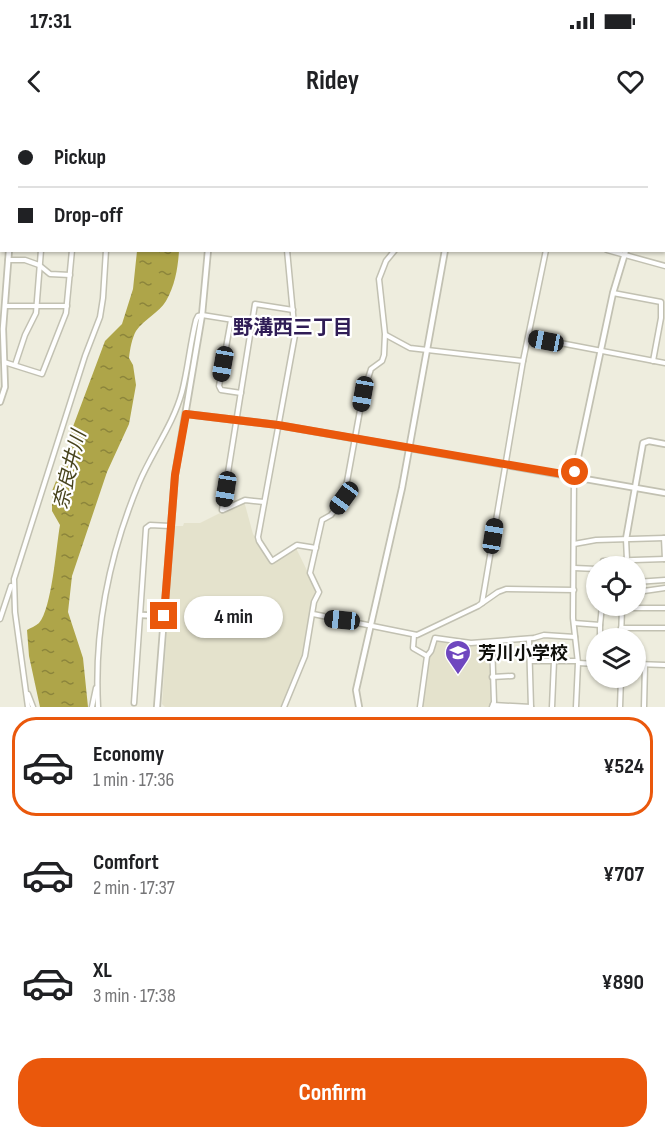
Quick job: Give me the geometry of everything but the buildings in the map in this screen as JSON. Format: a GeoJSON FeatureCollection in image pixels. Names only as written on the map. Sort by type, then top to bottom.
{"type":"FeatureCollection","features":[{"type":"Feature","properties":{"kind":"street"},"geometry":{"type":"LineString","coordinates":[[0,402],[5,390],[2,375],[4,362],[3,307],[9,252]]}},
{"type":"Feature","properties":{"kind":"street"},"geometry":{"type":"LineString","coordinates":[[15,365],[25,335],[29,332],[36,313],[41,252]]}},
{"type":"Feature","properties":{"kind":"street"},"geometry":{"type":"LineString","coordinates":[[4,362],[42,374],[67,306],[72,252]]}},
{"type":"Feature","properties":{"kind":"street"},"geometry":{"type":"LineString","coordinates":[[0,619],[85,356],[100,317],[106,252]]}},
{"type":"Feature","properties":{"kind":"street"},"geometry":{"type":"LineString","coordinates":[[157,707],[175,475],[202,315],[208,252]]}},
{"type":"Feature","properties":{"kind":"street"},"geometry":{"type":"LineString","coordinates":[[287,252],[295,335],[259,541],[272,561],[297,545],[316,548]]}},
{"type":"Feature","properties":{"kind":"street"},"geometry":{"type":"LineString","coordinates":[[284,707],[305,656],[314,602],[319,592],[310,573],[322,520],[332,514],[344,498],[363,394],[371,369],[382,361],[384,355],[385,334],[379,279],[386,261],[393,252]]}},
{"type":"Feature","properties":{"kind":"street"},"geometry":{"type":"LineString","coordinates":[[359,707],[356,690],[410,448],[445,252]]}},
{"type":"Feature","properties":{"kind":"street"},"geometry":{"type":"LineString","coordinates":[[482,603],[523,361],[546,252]]}},
{"type":"Feature","properties":{"kind":"street"},"geometry":{"type":"LineString","coordinates":[[576,707],[578,662],[574,623],[574,476],[613,293],[625,253],[665,266]]}},
{"type":"Feature","properties":{"kind":"street"},"geometry":{"type":"LineString","coordinates":[[8,260],[25,260],[39,265],[50,274],[70,275]]}},
{"type":"Feature","properties":{"kind":"street"},"geometry":{"type":"LineString","coordinates":[[613,293],[661,302],[661,318],[653,361]]}},
{"type":"Feature","properties":{"kind":"street"},"geometry":{"type":"LineString","coordinates":[[264,502],[245,500],[222,510],[255,304],[293,310]]}},
{"type":"Feature","properties":{"kind":"street"},"geometry":{"type":"LineString","coordinates":[[3,307],[67,306]]}},
{"type":"Feature","properties":{"kind":"street"},"geometry":{"type":"LineString","coordinates":[[98,707],[98,645],[102,607],[120,534],[140,482],[182,392],[198,316],[252,323]]}},
{"type":"Feature","properties":{"kind":"street"},"geometry":{"type":"LineString","coordinates":[[231,320],[219,386],[221,390],[241,393]]}},
{"type":"Feature","properties":{"kind":"street"},"geometry":{"type":"LineString","coordinates":[[385,334],[411,348],[523,361]]}},
{"type":"Feature","properties":{"kind":"street"},"geometry":{"type":"LineString","coordinates":[[529,337],[665,363]]}},
{"type":"Feature","properties":{"kind":"street"},"geometry":{"type":"LineString","coordinates":[[186,414],[278,425],[665,493]]}},
{"type":"Feature","properties":{"kind":"street"},"geometry":{"type":"LineString","coordinates":[[627,556],[626,539],[643,443],[649,441],[665,444]]}},
{"type":"Feature","properties":{"kind":"street"},"geometry":{"type":"LineString","coordinates":[[134,703],[146,528],[150,525],[170,526]]}},
{"type":"Feature","properties":{"kind":"street"},"geometry":{"type":"LineString","coordinates":[[574,544],[665,538],[665,560],[646,560]]}},
{"type":"Feature","properties":{"kind":"street"},"geometry":{"type":"LineString","coordinates":[[574,568],[586,569]]}},
{"type":"Feature","properties":{"kind":"street"},"geometry":{"type":"LineString","coordinates":[[14,579],[15,612],[28,707]]}},
{"type":"Feature","properties":{"kind":"street"},"geometry":{"type":"LineString","coordinates":[[646,581],[665,580]]}},
{"type":"Feature","properties":{"kind":"street"},"geometry":{"type":"LineString","coordinates":[[313,614],[414,635],[435,628],[498,592],[513,588],[574,590]]}},
{"type":"Feature","properties":{"kind":"street"},"geometry":{"type":"LineString","coordinates":[[646,591],[665,588]]}},
{"type":"Feature","properties":{"kind":"street"},"geometry":{"type":"LineString","coordinates":[[621,628],[622,608],[665,608]]}},
{"type":"Feature","properties":{"kind":"street"},"geometry":{"type":"LineString","coordinates":[[141,615],[164,616]]}},
{"type":"Feature","properties":{"kind":"street"},"geometry":{"type":"LineString","coordinates":[[574,623],[600,625],[601,616]]}},
{"type":"Feature","properties":{"kind":"street"},"geometry":{"type":"LineString","coordinates":[[646,628],[665,628]]}},
{"type":"Feature","properties":{"kind":"street"},"geometry":{"type":"LineString","coordinates":[[414,635],[412,648],[427,656]]}},
{"type":"Feature","properties":{"kind":"street"},"geometry":{"type":"LineString","coordinates":[[420,707],[427,656],[435,638],[456,642],[492,642],[529,639],[544,635],[575,637]]}},
{"type":"Feature","properties":{"kind":"street"},"geometry":{"type":"LineString","coordinates":[[492,642],[493,706],[532,707],[529,639]]}},
{"type":"Feature","properties":{"kind":"street"},"geometry":{"type":"LineString","coordinates":[[530,661],[586,663]]}},
{"type":"Feature","properties":{"kind":"street"},"geometry":{"type":"LineString","coordinates":[[552,707],[554,661]]}},
{"type":"Feature","properties":{"kind":"street"},"geometry":{"type":"LineString","coordinates":[[646,665],[665,665]]}},
{"type":"Feature","properties":{"kind":"street"},"geometry":{"type":"LineString","coordinates":[[492,677],[512,676]]}},
{"type":"Feature","properties":{"kind":"street"},"geometry":{"type":"LineString","coordinates":[[92,707],[97,684]]}},
{"type":"Feature","properties":{"kind":"street"},"geometry":{"type":"LineString","coordinates":[[25,686],[33,707]]}},
{"type":"Feature","properties":{"kind":"street"},"geometry":{"type":"LineString","coordinates":[[620,707],[621,688]]}},
{"type":"Feature","properties":{"kind":"street"},"geometry":{"type":"LineString","coordinates":[[644,688],[644,707]]}},
{"type":"Feature","properties":{"kind":"shaded area"},"geometry":{"type":"Polygon","coordinates":[[[244,501],[253,534],[272,563],[296,548],[317,591],[312,605],[306,645],[283,707],[165,707],[162,704],[174,526],[183,526],[184,523],[200,523],[244,501]]]}},
{"type":"Feature","properties":{"kind":"shaded area","name":"芳川小学校"},"geometry":{"type":"Polygon","coordinates":[[[437,640],[490,644],[491,707],[421,707],[428,659],[432,655],[437,640]]]}},
{"type":"Feature","properties":{"kind":"water","name":"奈良井川"},"geometry":{"type":"Polygon","coordinates":[[[137,252],[179,252],[172,289],[166,301],[139,327],[133,337],[129,358],[133,365],[136,385],[129,424],[107,472],[72,576],[68,612],[83,658],[88,707],[40,707],[29,656],[27,630],[39,623],[50,591],[60,525],[52,511],[52,491],[62,466],[71,452],[71,432],[105,341],[122,324],[133,289],[137,252]]]}},
{"type":"Feature","properties":{"kind":"place","name":"芳川小学校"},"geometry":{"type":"Point","coordinates":[458,676]}},
{"type":"Feature","properties":{"kind":"district","name":"野溝西三丁目"},"geometry":{"type":"Point","coordinates":[293,328]}},
{"type":"Feature","properties":{"kind":"route"},"geometry":{"type":"LineString","coordinates":[[164,616],[175,475],[186,414],[278,425],[574,476],[575,472]]}}]}
